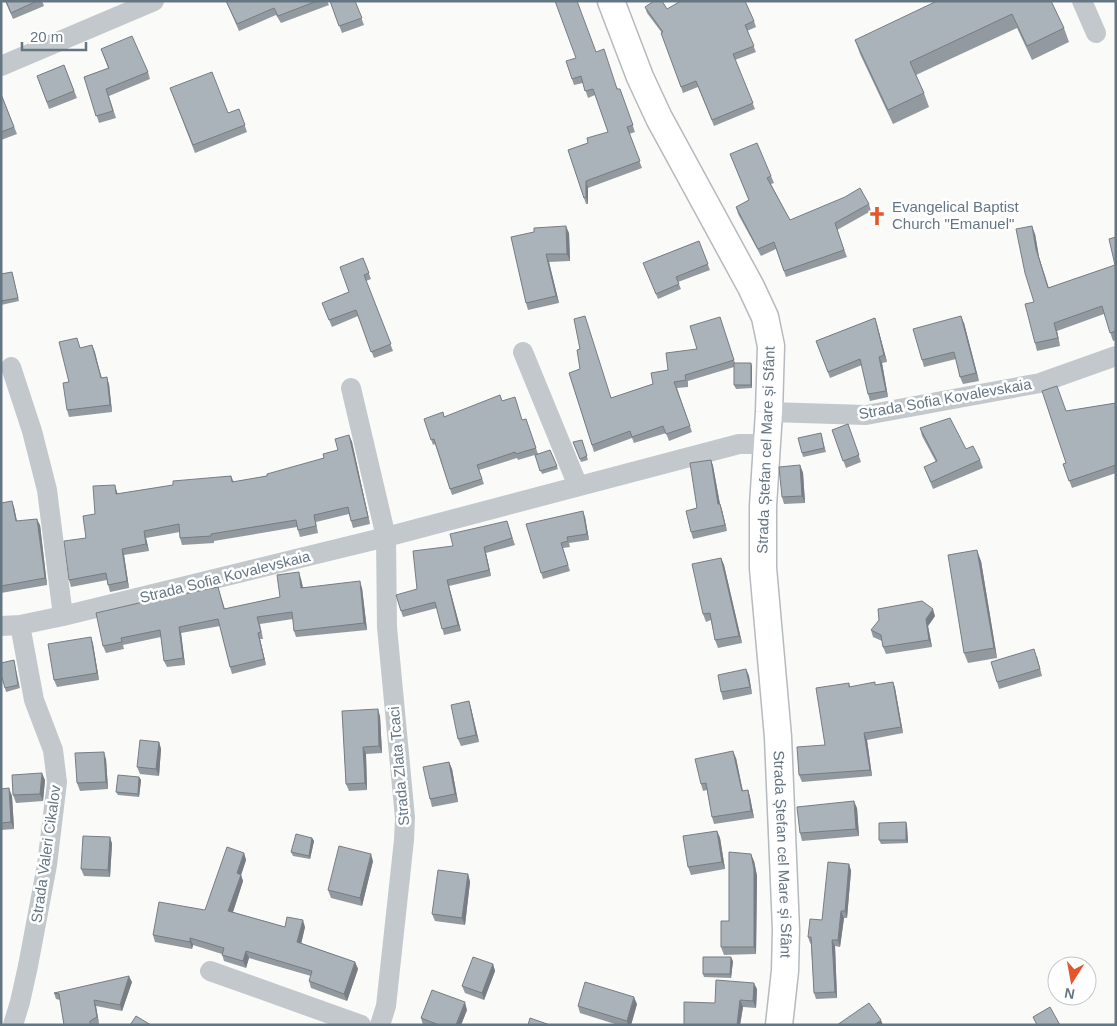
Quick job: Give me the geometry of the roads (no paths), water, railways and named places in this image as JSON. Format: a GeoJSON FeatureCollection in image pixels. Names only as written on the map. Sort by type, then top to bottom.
{"type":"FeatureCollection","features":[{"type":"Feature","properties":{"kind":"main road","name":"Strada Ștefan cel Mare și Sfânt"},"geometry":{"type":"LineString","coordinates":[[611,1],[640,77],[659,118],[751,287],[765,317],[771,346],[763,506],[763,568],[778,737],[786,930],[785,971],[779,1025]]}},
{"type":"Feature","properties":{"kind":"street"},"geometry":{"type":"LineString","coordinates":[[1,66],[154,1]]}},
{"type":"Feature","properties":{"kind":"street"},"geometry":{"type":"LineString","coordinates":[[1082,1],[1096,33]]}},
{"type":"Feature","properties":{"kind":"street"},"geometry":{"type":"LineString","coordinates":[[523,352],[578,486]]}},
{"type":"Feature","properties":{"kind":"street","name":"Strada Sofia Kovalevskaia"},"geometry":{"type":"LineString","coordinates":[[769,412],[866,415],[1040,382],[1116,356]]}},
{"type":"Feature","properties":{"kind":"street"},"geometry":{"type":"LineString","coordinates":[[12,367],[32,431],[47,490],[63,616]]}},
{"type":"Feature","properties":{"kind":"street"},"geometry":{"type":"LineString","coordinates":[[351,388],[386,537]]}},
{"type":"Feature","properties":{"kind":"street","name":"Strada Sofia Kovalevskaia"},"geometry":{"type":"LineString","coordinates":[[11,626],[63,616],[386,537],[739,444],[767,444]]}},
{"type":"Feature","properties":{"kind":"street","name":"Strada Zlata Tcaci"},"geometry":{"type":"LineString","coordinates":[[380,1025],[386,1006],[405,818],[387,627],[386,537]]}},
{"type":"Feature","properties":{"kind":"street","name":"Strada Valeri Cikalov"},"geometry":{"type":"LineString","coordinates":[[11,626],[34,700],[53,750],[57,782],[45,874],[28,966],[13,1025]]}},
{"type":"Feature","properties":{"kind":"street"},"geometry":{"type":"LineString","coordinates":[[210,971],[361,1025]]}},
{"type":"Feature","properties":{"kind":"place","name":"Evangelical Baptist Church \"Emanuel\""},"geometry":{"type":"Point","coordinates":[877,216]}}]}
